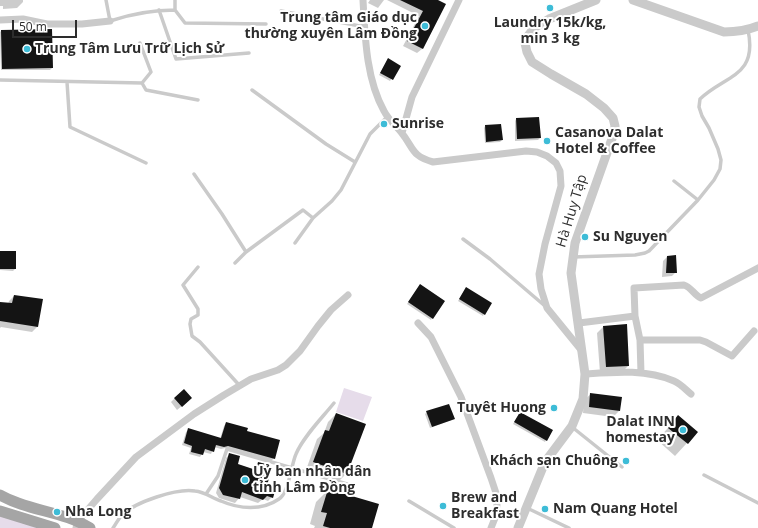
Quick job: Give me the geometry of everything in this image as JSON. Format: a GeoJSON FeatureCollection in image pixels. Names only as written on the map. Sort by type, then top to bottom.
{"type":"FeatureCollection","features":[{"type":"Feature","properties":{"kind":"main road"},"geometry":{"type":"LineString","coordinates":[[0,495],[8,500],[90,528]]}},
{"type":"Feature","properties":{"kind":"main road"},"geometry":{"type":"LineString","coordinates":[[0,511],[18,518],[55,528]]}},
{"type":"Feature","properties":{"kind":"street"},"geometry":{"type":"LineString","coordinates":[[362,0],[371,80],[376,97],[412,149],[422,159],[433,162],[526,151],[537,152],[547,156],[556,163],[560,171],[562,186],[545,244],[539,274],[541,289],[547,308],[582,351]]}},
{"type":"Feature","properties":{"kind":"street"},"geometry":{"type":"LineString","coordinates":[[402,133],[412,97],[459,0]]}},
{"type":"Feature","properties":{"kind":"street","name":"Hà Huy Tập"},"geometry":{"type":"LineString","coordinates":[[518,528],[545,462],[572,426],[583,399],[585,374],[579,323],[572,284],[572,257],[575,243],[614,133],[615,126],[613,118],[604,108],[586,94],[532,62],[526,52],[525,43],[534,28],[549,19],[596,0]]}},
{"type":"Feature","properties":{"kind":"street"},"geometry":{"type":"LineString","coordinates":[[633,0],[724,32],[738,32],[758,26]]}},
{"type":"Feature","properties":{"kind":"street"},"geometry":{"type":"LineString","coordinates":[[0,20],[23,19],[47,24],[82,24],[110,21]]}},
{"type":"Feature","properties":{"kind":"street"},"geometry":{"type":"LineString","coordinates":[[641,373],[640,340],[635,316],[634,288],[684,285],[701,298],[758,268]]}},
{"type":"Feature","properties":{"kind":"street"},"geometry":{"type":"LineString","coordinates":[[77,524],[97,499],[136,457],[151,445],[194,414],[251,379],[278,370],[286,365],[300,350],[331,310],[348,294]]}},
{"type":"Feature","properties":{"kind":"street"},"geometry":{"type":"LineString","coordinates":[[579,323],[635,316]]}},
{"type":"Feature","properties":{"kind":"street"},"geometry":{"type":"LineString","coordinates":[[418,323],[431,337],[461,397],[491,478],[496,493],[497,504],[492,528]]}},
{"type":"Feature","properties":{"kind":"street"},"geometry":{"type":"LineString","coordinates":[[640,340],[700,340],[732,356],[754,331]]}},
{"type":"Feature","properties":{"kind":"street"},"geometry":{"type":"LineString","coordinates":[[585,374],[613,372],[641,373],[674,381],[691,394]]}},
{"type":"Feature","properties":{"kind":"lane"},"geometry":{"type":"LineString","coordinates":[[106,0],[110,21],[128,15],[160,10],[175,10]]}},
{"type":"Feature","properties":{"kind":"lane"},"geometry":{"type":"LineString","coordinates":[[175,0],[175,10],[185,23],[266,24]]}},
{"type":"Feature","properties":{"kind":"lane"},"geometry":{"type":"LineString","coordinates":[[160,10],[176,59],[249,52]]}},
{"type":"Feature","properties":{"kind":"lane"},"geometry":{"type":"LineString","coordinates":[[281,11],[365,28]]}},
{"type":"Feature","properties":{"kind":"lane"},"geometry":{"type":"LineString","coordinates":[[572,257],[635,255],[645,253],[654,247],[698,200],[714,180],[722,164],[718,149],[702,116],[700,99],[708,92],[739,75],[748,64],[752,54],[751,40],[748,30]]}},
{"type":"Feature","properties":{"kind":"lane"},"geometry":{"type":"LineString","coordinates":[[140,43],[151,72],[142,83]]}},
{"type":"Feature","properties":{"kind":"lane"},"geometry":{"type":"LineString","coordinates":[[0,80],[142,83]]}},
{"type":"Feature","properties":{"kind":"lane"},"geometry":{"type":"LineString","coordinates":[[67,82],[70,127],[146,164]]}},
{"type":"Feature","properties":{"kind":"lane"},"geometry":{"type":"LineString","coordinates":[[142,83],[146,90],[198,100]]}},
{"type":"Feature","properties":{"kind":"lane"},"geometry":{"type":"LineString","coordinates":[[252,90],[326,144],[355,162]]}},
{"type":"Feature","properties":{"kind":"lane"},"geometry":{"type":"LineString","coordinates":[[295,243],[313,218],[332,202],[341,190],[370,134],[388,116]]}},
{"type":"Feature","properties":{"kind":"lane"},"geometry":{"type":"LineString","coordinates":[[194,174],[246,252]]}},
{"type":"Feature","properties":{"kind":"lane"},"geometry":{"type":"LineString","coordinates":[[674,181],[698,200]]}},
{"type":"Feature","properties":{"kind":"lane"},"geometry":{"type":"LineString","coordinates":[[235,263],[246,252],[303,210],[313,218]]}},
{"type":"Feature","properties":{"kind":"lane"},"geometry":{"type":"LineString","coordinates":[[463,239],[490,259],[547,308]]}},
{"type":"Feature","properties":{"kind":"lane"},"geometry":{"type":"LineString","coordinates":[[198,267],[183,285],[198,309],[198,316],[191,319],[190,324],[192,336],[200,342],[240,386]]}},
{"type":"Feature","properties":{"kind":"lane"},"geometry":{"type":"LineString","coordinates":[[113,528],[123,514],[135,506],[159,496],[177,491],[194,491],[206,494],[221,502],[241,507],[259,507],[270,505],[281,498],[285,491],[296,454],[303,442],[334,403]]}},
{"type":"Feature","properties":{"kind":"lane"},"geometry":{"type":"LineString","coordinates":[[572,426],[622,466]]}},
{"type":"Feature","properties":{"kind":"lane"},"geometry":{"type":"LineString","coordinates":[[206,494],[218,476],[227,449],[347,484]]}},
{"type":"Feature","properties":{"kind":"lane"},"geometry":{"type":"LineString","coordinates":[[704,475],[758,503]]}},
{"type":"Feature","properties":{"kind":"lane"},"geometry":{"type":"LineString","coordinates":[[409,501],[454,528]]}},
{"type":"Feature","properties":{"kind":"lane"},"geometry":{"type":"LineString","coordinates":[[526,507],[569,528]]}},
{"type":"Feature","properties":{"kind":"shaded area"},"geometry":{"type":"Polygon","coordinates":[[[344,388],[372,397],[363,421],[336,412],[344,388]]]}},
{"type":"Feature","properties":{"kind":"shaded area"},"geometry":{"type":"Polygon","coordinates":[[[0,515],[40,528],[0,528],[0,515]]]}},
{"type":"Feature","properties":{"kind":"building","name":"Trung tâm Giáo dục thường xuyên Lâm Đồng"},"geometry":{"type":"Polygon","coordinates":[[[400,0],[438,0],[446,4],[423,49],[407,41],[423,11],[400,0]]]}},
{"type":"Feature","properties":{"kind":"building","name":"Trung Tâm Lưu Trữ Lịch Sử"},"geometry":{"type":"Polygon","coordinates":[[[52,29],[53,68],[2,69],[1,30],[52,29]]]}},
{"type":"Feature","properties":{"kind":"building"},"geometry":{"type":"Polygon","coordinates":[[[388,58],[401,66],[393,80],[380,73],[388,58]]]}},
{"type":"Feature","properties":{"kind":"building"},"geometry":{"type":"Polygon","coordinates":[[[539,117],[541,138],[517,139],[516,118],[539,117]]]}},
{"type":"Feature","properties":{"kind":"building"},"geometry":{"type":"Polygon","coordinates":[[[501,124],[503,140],[486,142],[485,125],[501,124]]]}},
{"type":"Feature","properties":{"kind":"building"},"geometry":{"type":"Polygon","coordinates":[[[0,251],[16,251],[16,269],[0,269],[0,251]]]}},
{"type":"Feature","properties":{"kind":"building"},"geometry":{"type":"Polygon","coordinates":[[[676,255],[677,273],[666,273],[667,256],[676,255]]]}},
{"type":"Feature","properties":{"kind":"building"},"geometry":{"type":"Polygon","coordinates":[[[420,284],[445,301],[433,319],[408,302],[420,284]]]}},
{"type":"Feature","properties":{"kind":"building"},"geometry":{"type":"Polygon","coordinates":[[[466,287],[492,303],[485,315],[459,299],[466,287]]]}},
{"type":"Feature","properties":{"kind":"building"},"geometry":{"type":"Polygon","coordinates":[[[14,295],[43,299],[38,327],[0,321],[0,302],[12,303],[14,295]]]}},
{"type":"Feature","properties":{"kind":"building"},"geometry":{"type":"Polygon","coordinates":[[[627,324],[629,366],[606,367],[603,326],[627,324]]]}},
{"type":"Feature","properties":{"kind":"building"},"geometry":{"type":"Polygon","coordinates":[[[184,389],[192,398],[182,407],[174,398],[184,389]]]}},
{"type":"Feature","properties":{"kind":"building"},"geometry":{"type":"Polygon","coordinates":[[[590,393],[622,397],[620,411],[589,407],[590,393]]]}},
{"type":"Feature","properties":{"kind":"building"},"geometry":{"type":"Polygon","coordinates":[[[449,404],[455,419],[432,427],[426,411],[449,404]]]}},
{"type":"Feature","properties":{"kind":"building"},"geometry":{"type":"Polygon","coordinates":[[[520,412],[553,430],[547,441],[514,422],[520,412]]]}},
{"type":"Feature","properties":{"kind":"building"},"geometry":{"type":"Polygon","coordinates":[[[336,413],[366,424],[347,474],[313,462],[325,430],[329,431],[336,413]]]}},
{"type":"Feature","properties":{"kind":"building","name":"Dalat INN homestay"},"geometry":{"type":"Polygon","coordinates":[[[678,415],[698,432],[688,444],[668,428],[678,415]]]}},
{"type":"Feature","properties":{"kind":"building"},"geometry":{"type":"Polygon","coordinates":[[[226,422],[248,428],[247,431],[280,440],[275,459],[228,446],[224,447],[216,445],[214,452],[205,449],[203,455],[191,452],[192,446],[184,443],[188,428],[221,438],[226,422]]]}},
{"type":"Feature","properties":{"kind":"building","name":"Uỷ ban nhân dân tỉnh Lâm Đồng"},"geometry":{"type":"Polygon","coordinates":[[[229,453],[240,456],[238,464],[256,470],[258,462],[270,465],[268,473],[270,474],[267,486],[276,488],[273,498],[267,496],[263,500],[242,492],[240,499],[223,495],[219,488],[229,453]]]}},
{"type":"Feature","properties":{"kind":"building"},"geometry":{"type":"Polygon","coordinates":[[[328,489],[379,504],[372,528],[330,528],[323,526],[327,513],[321,512],[328,489]]]}},
{"type":"Feature","properties":{"kind":"place","name":"Laundry 15k/kg, min 3 kg"},"geometry":{"type":"Point","coordinates":[550,8]}},
{"type":"Feature","properties":{"kind":"place","name":"Trung tâm Giáo dục thường xuyên Lâm Đồng"},"geometry":{"type":"Point","coordinates":[425,26]}},
{"type":"Feature","properties":{"kind":"place","name":"Trung Tâm Lưu Trữ Lịch Sử"},"geometry":{"type":"Point","coordinates":[27,49]}},
{"type":"Feature","properties":{"kind":"place","name":"Sunrise"},"geometry":{"type":"Point","coordinates":[384,124]}},
{"type":"Feature","properties":{"kind":"place","name":"Casanova Dalat Hotel & Coffee"},"geometry":{"type":"Point","coordinates":[547,141]}},
{"type":"Feature","properties":{"kind":"place","name":"Su Nguyen"},"geometry":{"type":"Point","coordinates":[585,237]}},
{"type":"Feature","properties":{"kind":"place","name":"Tuyêt Huong"},"geometry":{"type":"Point","coordinates":[554,408]}},
{"type":"Feature","properties":{"kind":"place","name":"Dalat INN homestay"},"geometry":{"type":"Point","coordinates":[683,430]}},
{"type":"Feature","properties":{"kind":"place","name":"Khách sạn Chuông"},"geometry":{"type":"Point","coordinates":[626,461]}},
{"type":"Feature","properties":{"kind":"place","name":"Uỷ ban nhân dân tỉnh Lâm Đồng"},"geometry":{"type":"Point","coordinates":[245,480]}},
{"type":"Feature","properties":{"kind":"place","name":"Brew and Breakfast"},"geometry":{"type":"Point","coordinates":[443,506]}},
{"type":"Feature","properties":{"kind":"place","name":"Nam Quang Hotel"},"geometry":{"type":"Point","coordinates":[545,509]}},
{"type":"Feature","properties":{"kind":"place","name":"Nha Long"},"geometry":{"type":"Point","coordinates":[57,512]}}]}
